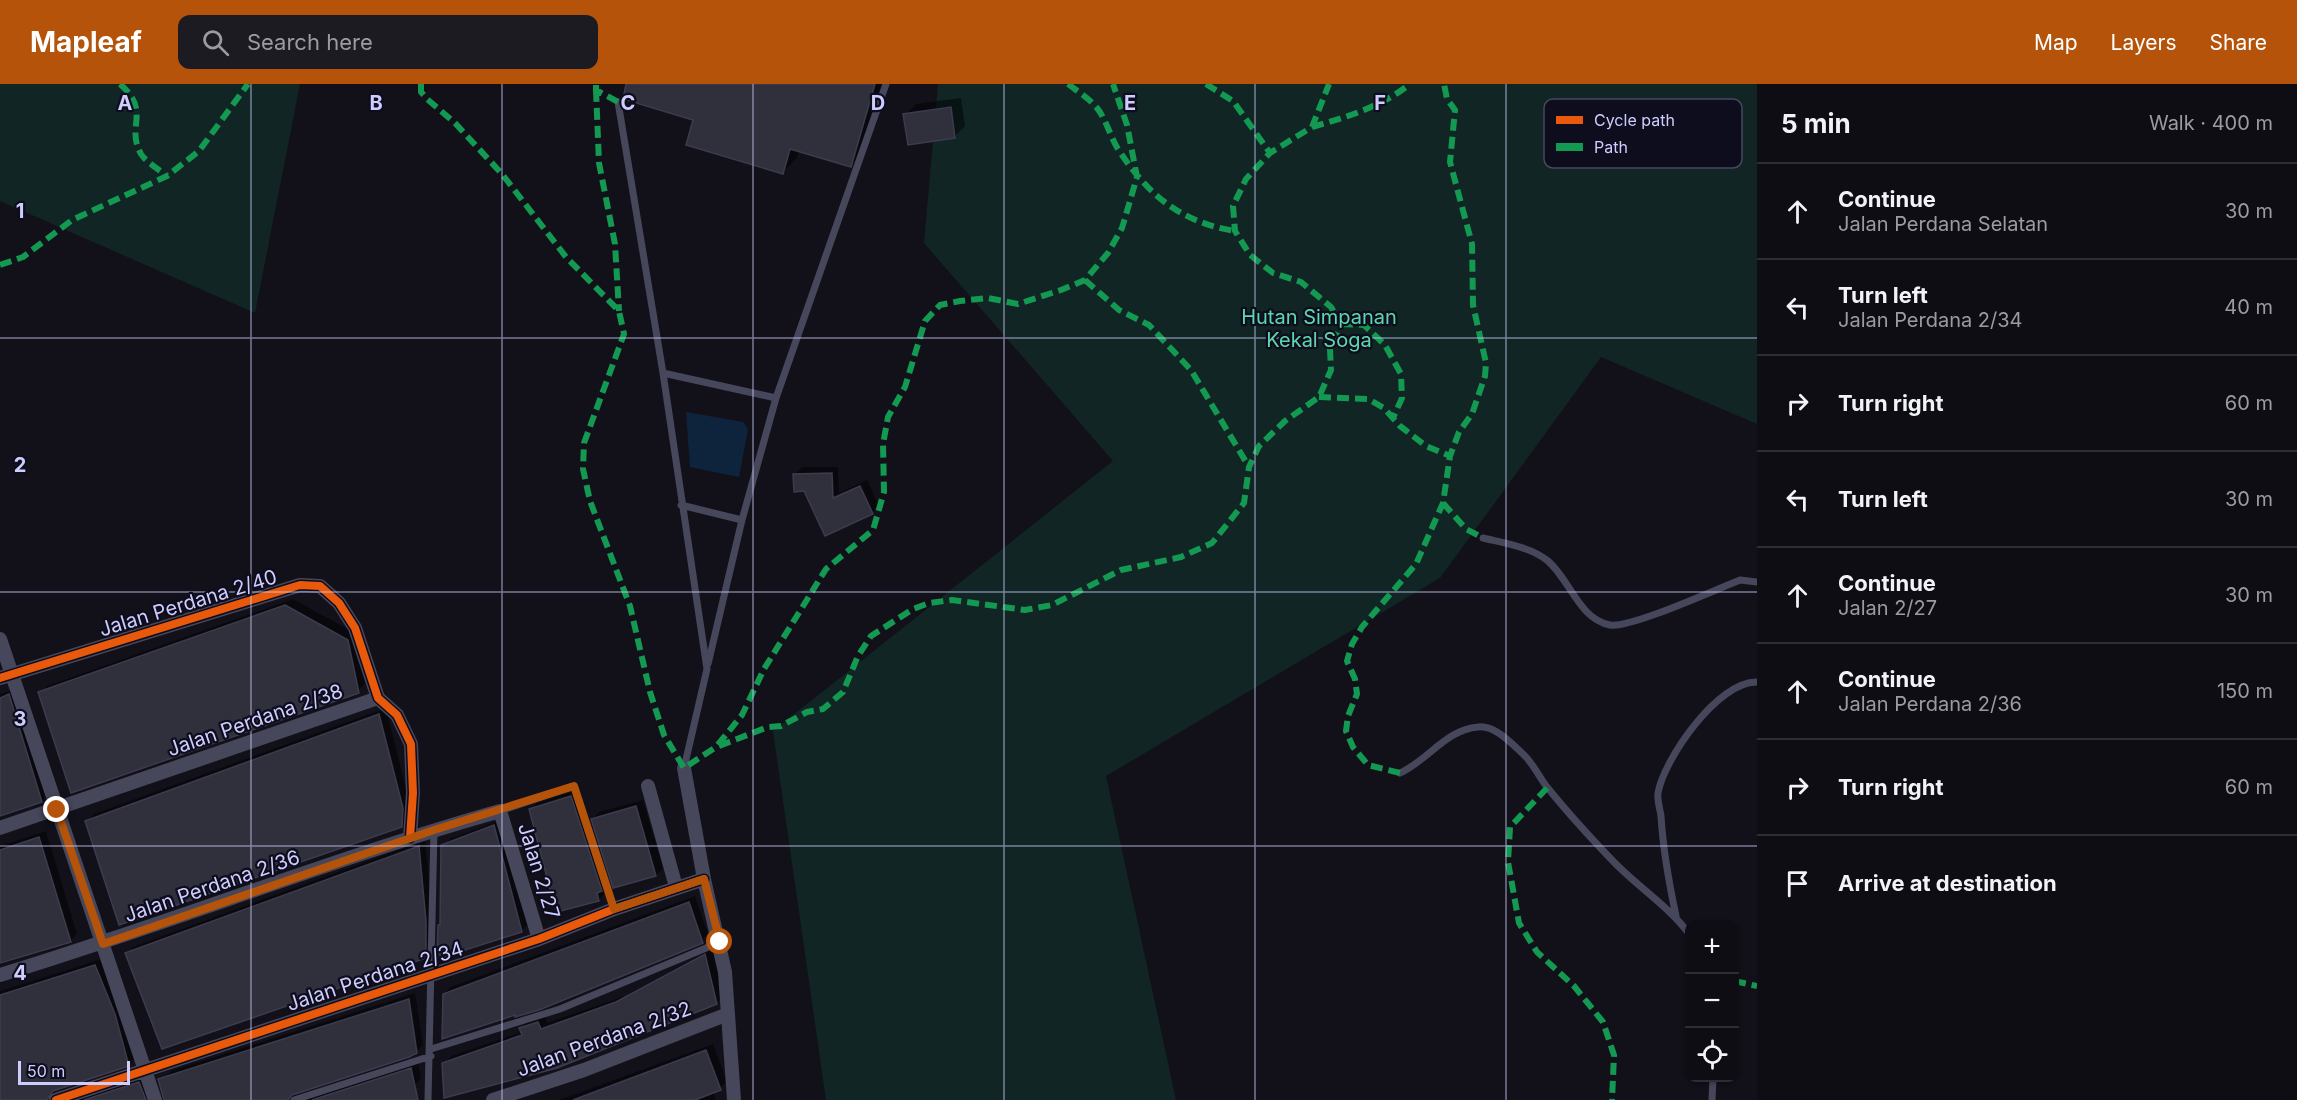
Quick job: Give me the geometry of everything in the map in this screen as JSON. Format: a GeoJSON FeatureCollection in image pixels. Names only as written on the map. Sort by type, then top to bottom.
{"type":"FeatureCollection","features":[{"type":"Feature","properties":{"kind":"street","name":"Jalan Perdana 2/40"},"geometry":{"type":"LineString","coordinates":[[6,676],[300,585],[320,586],[339,603],[355,628],[378,698]]}},
{"type":"Feature","properties":{"kind":"street"},"geometry":{"type":"LineString","coordinates":[[0,639],[6,676],[57,810],[155,1100]]}},
{"type":"Feature","properties":{"kind":"street"},"geometry":{"type":"LineString","coordinates":[[378,698],[396,715],[411,744],[413,793],[410,838]]}},
{"type":"Feature","properties":{"kind":"street","name":"Jalan Perdana 2/38"},"geometry":{"type":"LineString","coordinates":[[0,828],[378,698]]}},
{"type":"Feature","properties":{"kind":"street"},"geometry":{"type":"LineString","coordinates":[[684,768],[704,879],[720,942],[728,1014],[732,1099]]}},
{"type":"Feature","properties":{"kind":"street"},"geometry":{"type":"LineString","coordinates":[[648,786],[676,887]]}},
{"type":"Feature","properties":{"kind":"street","name":"Jalan 2/27"},"geometry":{"type":"LineString","coordinates":[[434,830],[500,811],[539,939]]}},
{"type":"Feature","properties":{"kind":"street","name":"Jalan Perdana 2/36"},"geometry":{"type":"LineString","coordinates":[[0,975],[103,944],[434,830]]}},
{"type":"Feature","properties":{"kind":"street","name":"Jalan Perdana 2/34"},"geometry":{"type":"LineString","coordinates":[[56,1100],[539,939],[614,909],[704,879]]}},
{"type":"Feature","properties":{"kind":"street","name":"Jalan Perdana 2/32"},"geometry":{"type":"LineString","coordinates":[[493,1100],[584,1070],[728,1014]]}},
{"type":"Feature","properties":{"kind":"lane"},"geometry":{"type":"LineString","coordinates":[[684,768],[742,520],[776,398],[886,84]]}},
{"type":"Feature","properties":{"kind":"lane"},"geometry":{"type":"LineString","coordinates":[[618,102],[663,373],[707,669]]}},
{"type":"Feature","properties":{"kind":"lane"},"geometry":{"type":"LineString","coordinates":[[663,373],[776,398]]}},
{"type":"Feature","properties":{"kind":"lane"},"geometry":{"type":"LineString","coordinates":[[681,504],[742,520]]}},
{"type":"Feature","properties":{"kind":"lane"},"geometry":{"type":"LineString","coordinates":[[1483,538],[1516,546],[1546,559],[1563,576],[1576,600],[1596,619],[1612,626],[1631,622],[1740,580],[1757,582]]}},
{"type":"Feature","properties":{"kind":"lane"},"geometry":{"type":"LineString","coordinates":[[1676,916],[1663,842],[1659,793],[1689,733],[1709,706],[1733,689],[1757,682]]}},
{"type":"Feature","properties":{"kind":"lane"},"geometry":{"type":"LineString","coordinates":[[1400,772],[1415,766],[1439,745],[1460,732],[1479,726],[1497,731],[1525,756],[1547,788],[1613,861],[1676,916],[1685,929]]}},
{"type":"Feature","properties":{"kind":"lane"},"geometry":{"type":"LineString","coordinates":[[500,811],[574,786],[614,909]]}},
{"type":"Feature","properties":{"kind":"lane"},"geometry":{"type":"LineString","coordinates":[[428,1100],[431,1052],[430,976],[434,830]]}},
{"type":"Feature","properties":{"kind":"lane"},"geometry":{"type":"LineString","coordinates":[[294,1100],[560,1009],[720,942]]}},
{"type":"Feature","properties":{"kind":"lane"},"geometry":{"type":"LineString","coordinates":[[1712,1100],[1713,1082]]}},
{"type":"Feature","properties":{"kind":"green space"},"geometry":{"type":"Polygon","coordinates":[[[0,84],[300,84],[255,313],[0,201],[0,84]]]}},
{"type":"Feature","properties":{"kind":"green space","name":"Hutan Simpanan Kekal Soga"},"geometry":{"type":"Polygon","coordinates":[[[938,84],[1757,84],[1757,424],[1601,357],[1440,578],[1106,776],[1176,1100],[826,1100],[773,731],[1113,461],[924,243],[938,84]]]}},
{"type":"Feature","properties":{"kind":"water"},"geometry":{"type":"Polygon","coordinates":[[[686,412],[743,422],[748,429],[739,477],[690,467],[686,412]]]}},
{"type":"Feature","properties":{"kind":"building"},"geometry":{"type":"Polygon","coordinates":[[[626,84],[875,84],[851,167],[790,149],[783,174],[686,145],[693,120],[623,99],[626,84]]]}},
{"type":"Feature","properties":{"kind":"building"},"geometry":{"type":"Polygon","coordinates":[[[951,107],[955,138],[908,145],[903,114],[951,107]]]}},
{"type":"Feature","properties":{"kind":"building"},"geometry":{"type":"Polygon","coordinates":[[[832,473],[833,498],[860,486],[873,514],[825,536],[804,491],[794,492],[793,474],[832,473]]]}},
{"type":"Feature","properties":{"kind":"building"},"geometry":{"type":"Polygon","coordinates":[[[285,605],[348,640],[359,693],[71,793],[38,692],[285,605]]]}},
{"type":"Feature","properties":{"kind":"building"},"geometry":{"type":"Polygon","coordinates":[[[9,694],[42,802],[0,816],[0,698],[9,694]]]}},
{"type":"Feature","properties":{"kind":"building"},"geometry":{"type":"Polygon","coordinates":[[[379,714],[403,808],[402,827],[119,925],[85,821],[379,714]]]}},
{"type":"Feature","properties":{"kind":"building"},"geometry":{"type":"Polygon","coordinates":[[[571,796],[602,891],[597,893],[599,901],[556,912],[529,809],[571,796]]]}},
{"type":"Feature","properties":{"kind":"building"},"geometry":{"type":"Polygon","coordinates":[[[636,806],[656,876],[613,888],[591,819],[636,806]]]}},
{"type":"Feature","properties":{"kind":"building"},"geometry":{"type":"Polygon","coordinates":[[[494,825],[522,932],[440,958],[440,953],[437,954],[438,925],[440,925],[441,845],[494,825]]]}},
{"type":"Feature","properties":{"kind":"building"},"geometry":{"type":"Polygon","coordinates":[[[39,837],[71,942],[0,963],[0,850],[39,837]]]}},
{"type":"Feature","properties":{"kind":"building"},"geometry":{"type":"Polygon","coordinates":[[[419,846],[426,921],[426,958],[162,1049],[125,953],[419,846]]]}},
{"type":"Feature","properties":{"kind":"building"},"geometry":{"type":"Polygon","coordinates":[[[689,902],[703,943],[539,1010],[515,1017],[515,1015],[442,1039],[443,994],[689,902]]]}},
{"type":"Feature","properties":{"kind":"building"},"geometry":{"type":"Polygon","coordinates":[[[705,954],[717,1004],[557,1068],[444,1098],[442,1063],[522,1035],[519,1028],[538,1022],[541,1029],[616,1002],[705,954]]]}},
{"type":"Feature","properties":{"kind":"building"},"geometry":{"type":"Polygon","coordinates":[[[95,965],[115,1014],[129,1066],[53,1091],[47,1100],[0,1100],[0,995],[95,965]]]}},
{"type":"Feature","properties":{"kind":"building"},"geometry":{"type":"Polygon","coordinates":[[[409,999],[417,1053],[409,1057],[292,1095],[288,1100],[164,1100],[158,1079],[409,999]]]}},
{"type":"Feature","properties":{"kind":"building"},"geometry":{"type":"Polygon","coordinates":[[[706,1050],[721,1090],[695,1100],[573,1100],[706,1050]]]}},
{"type":"Feature","properties":{"kind":"building"},"geometry":{"type":"Polygon","coordinates":[[[411,1068],[418,1100],[312,1100],[411,1068]]]}},
{"type":"Feature","properties":{"kind":"building"},"geometry":{"type":"Polygon","coordinates":[[[139,1082],[146,1100],[84,1100],[139,1082]]]}},
{"type":"Feature","properties":{"kind":"marked path"},"geometry":{"type":"LineString","coordinates":[[120,84],[135,103],[135,135],[141,154],[167,176]]}},
{"type":"Feature","properties":{"kind":"marked path"},"geometry":{"type":"LineString","coordinates":[[0,265],[23,257],[72,220],[167,176],[199,151],[248,84]]}},
{"type":"Feature","properties":{"kind":"marked path"},"geometry":{"type":"LineString","coordinates":[[421,84],[421,92],[427,99],[455,123],[502,174],[566,257],[619,311],[624,334],[584,443],[583,469],[590,501],[630,606],[650,692],[664,735],[684,768],[716,747],[742,715],[764,669],[826,569],[873,530],[884,492],[883,444],[888,417],[905,387],[925,321],[940,305],[988,298],[1018,304],[1061,290],[1085,280],[1108,253],[1122,228],[1137,177],[1127,125],[1113,84]]}},
{"type":"Feature","properties":{"kind":"marked path"},"geometry":{"type":"LineString","coordinates":[[1068,84],[1097,108],[1118,149],[1141,180],[1154,193],[1167,204],[1198,221],[1235,231]]}},
{"type":"Feature","properties":{"kind":"marked path"},"geometry":{"type":"LineString","coordinates":[[1206,84],[1233,101],[1270,153]]}},
{"type":"Feature","properties":{"kind":"marked path"},"geometry":{"type":"LineString","coordinates":[[719,746],[768,727],[781,726],[807,712],[823,709],[843,692],[858,656],[871,636],[913,609],[929,603],[952,600],[1025,610],[1052,605],[1121,570],[1181,557],[1212,543],[1244,503],[1249,467],[1259,446],[1285,421],[1319,397],[1331,370],[1330,349],[1341,324],[1331,307],[1301,282],[1273,273],[1250,255],[1235,231],[1233,206],[1246,179],[1270,153],[1312,127],[1329,84]]}},
{"type":"Feature","properties":{"kind":"marked path"},"geometry":{"type":"LineString","coordinates":[[1312,127],[1375,105],[1410,84]]}},
{"type":"Feature","properties":{"kind":"marked path"},"geometry":{"type":"LineString","coordinates":[[1400,773],[1368,765],[1353,747],[1346,731],[1348,716],[1357,694],[1355,679],[1347,661],[1352,644],[1362,627],[1416,564],[1443,503],[1450,456],[1459,432],[1472,414],[1485,376],[1486,363],[1473,305],[1472,244],[1450,162],[1455,110],[1447,99],[1444,84]]}},
{"type":"Feature","properties":{"kind":"marked path"},"geometry":{"type":"LineString","coordinates":[[596,85],[596,90],[618,102]]}},
{"type":"Feature","properties":{"kind":"marked path"},"geometry":{"type":"LineString","coordinates":[[596,90],[599,163],[615,244],[619,311]]}},
{"type":"Feature","properties":{"kind":"marked path"},"geometry":{"type":"LineString","coordinates":[[1085,280],[1119,310],[1149,325],[1191,370],[1249,467]]}},
{"type":"Feature","properties":{"kind":"marked path"},"geometry":{"type":"LineString","coordinates":[[1341,324],[1364,325],[1385,345],[1401,374],[1402,398],[1393,418]]}},
{"type":"Feature","properties":{"kind":"marked path"},"geometry":{"type":"LineString","coordinates":[[1319,397],[1368,399],[1384,408],[1400,426],[1426,446],[1450,456]]}},
{"type":"Feature","properties":{"kind":"marked path"},"geometry":{"type":"LineString","coordinates":[[1443,503],[1466,529],[1483,538]]}},
{"type":"Feature","properties":{"kind":"marked path"},"geometry":{"type":"LineString","coordinates":[[1547,788],[1510,827],[1508,862],[1519,923],[1537,952],[1574,986],[1603,1022],[1614,1055],[1612,1100]]}},
{"type":"Feature","properties":{"kind":"marked path"},"geometry":{"type":"LineString","coordinates":[[1739,982],[1757,986]]}},
{"type":"Feature","properties":{"kind":"cycle path"},"geometry":{"type":"LineString","coordinates":[[0,678],[300,585],[320,586],[339,603],[355,628],[378,698],[397,715],[411,744],[413,793],[410,838]]}},
{"type":"Feature","properties":{"kind":"cycle path"},"geometry":{"type":"LineString","coordinates":[[56,1100],[539,939],[614,909],[704,879]]}},
{"type":"Feature","properties":{"kind":"route"},"geometry":{"type":"LineString","coordinates":[[57,810],[103,944],[434,830],[574,786],[614,909],[704,879],[720,942]]}}]}
